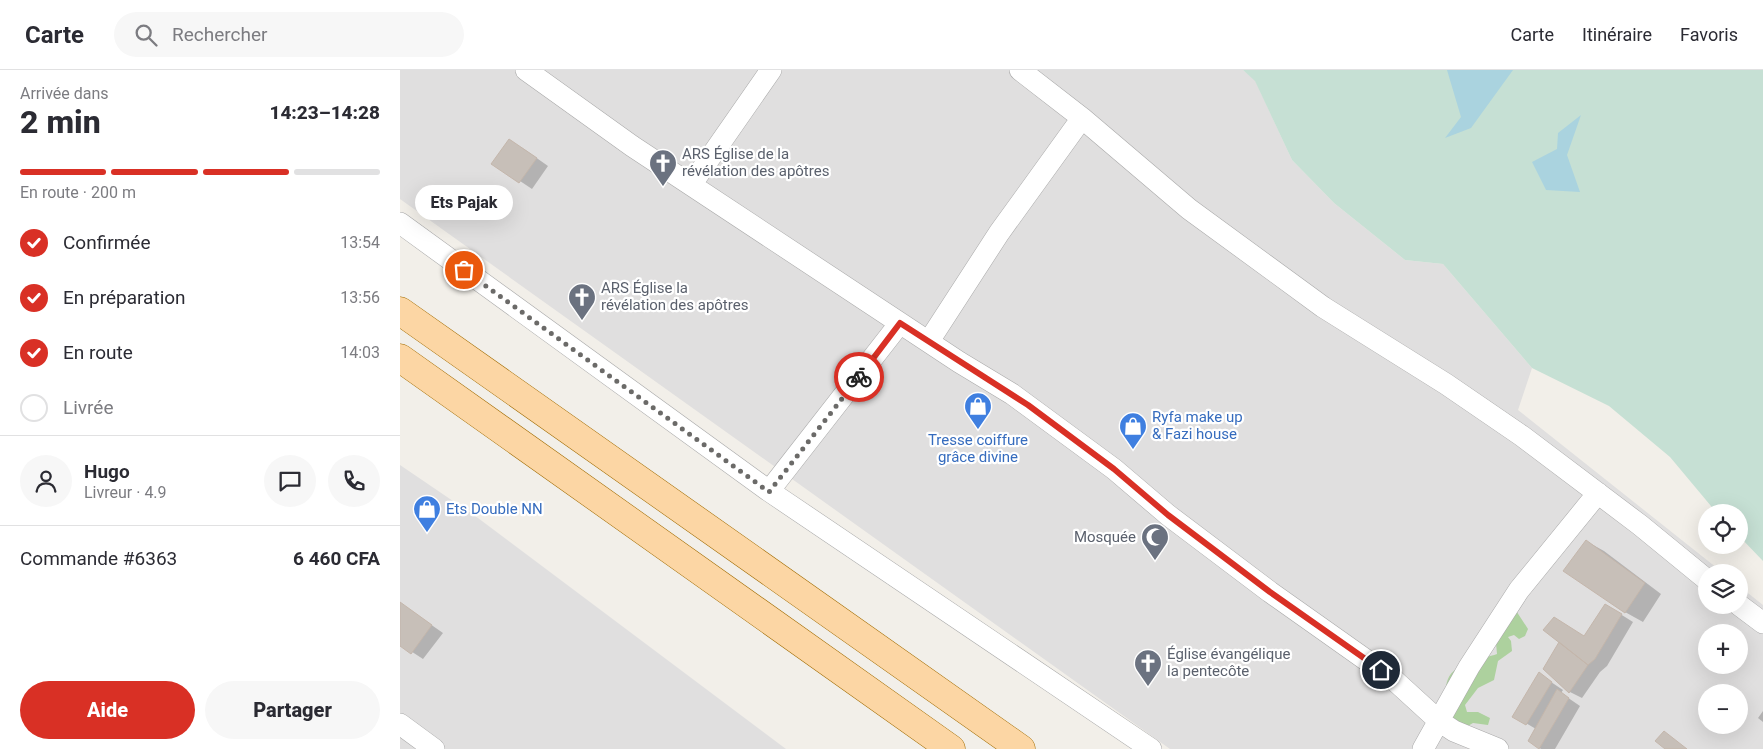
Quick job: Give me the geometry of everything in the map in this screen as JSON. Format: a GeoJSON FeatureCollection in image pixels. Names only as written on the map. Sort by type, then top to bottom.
{"type":"FeatureCollection","features":[{"type":"Feature","properties":{"kind":"main road"},"geometry":{"type":"LineString","coordinates":[[400,311],[1021,749]]}},
{"type":"Feature","properties":{"kind":"main road"},"geometry":{"type":"LineString","coordinates":[[400,358],[951,749]]}},
{"type":"Feature","properties":{"kind":"street"},"geometry":{"type":"LineString","coordinates":[[526,70],[559,95],[691,185],[900,323],[1012,394],[1114,469],[1168,515],[1270,592],[1393,678],[1439,721],[1454,731],[1498,749]]}},
{"type":"Feature","properties":{"kind":"street"},"geometry":{"type":"LineString","coordinates":[[691,185],[771,70]]}},
{"type":"Feature","properties":{"kind":"street"},"geometry":{"type":"LineString","coordinates":[[1020,70],[1082,118],[1189,209],[1300,290],[1446,384],[1522,436],[1598,493],[1698,574]]}},
{"type":"Feature","properties":{"kind":"street"},"geometry":{"type":"LineString","coordinates":[[929,341],[999,233],[1082,118]]}},
{"type":"Feature","properties":{"kind":"street"},"geometry":{"type":"LineString","coordinates":[[400,223],[769,492],[1151,749]]}},
{"type":"Feature","properties":{"kind":"street"},"geometry":{"type":"LineString","coordinates":[[769,492],[900,323]]}},
{"type":"Feature","properties":{"kind":"street"},"geometry":{"type":"LineString","coordinates":[[1423,749],[1469,667],[1519,590],[1598,493]]}},
{"type":"Feature","properties":{"kind":"street"},"geometry":{"type":"LineString","coordinates":[[1748,612],[1763,623]]}},
{"type":"Feature","properties":{"kind":"street"},"geometry":{"type":"LineString","coordinates":[[400,724],[434,749]]}},
{"type":"Feature","properties":{"kind":"shaded area"},"geometry":{"type":"Polygon","coordinates":[[[400,70],[1243,70],[1255,80],[1292,160],[1334,203],[1405,260],[1443,264],[1532,368],[1518,410],[1712,564],[1698,564],[1698,614],[1748,614],[1748,593],[1763,605],[1763,749],[1170,749],[400,199],[400,70]]]}},
{"type":"Feature","properties":{"kind":"shaded area"},"geometry":{"type":"Polygon","coordinates":[[[400,465],[478,518],[786,749],[400,749],[400,465]]]}},
{"type":"Feature","properties":{"kind":"green space"},"geometry":{"type":"Polygon","coordinates":[[[1243,70],[1763,70],[1763,561],[1748,545],[1748,504],[1709,504],[1670,457],[1609,406],[1532,368],[1443,264],[1405,260],[1334,203],[1292,160],[1255,81],[1243,70]]]}},
{"type":"Feature","properties":{"kind":"green space"},"geometry":{"type":"Polygon","coordinates":[[[1513,606],[1528,629],[1525,636],[1519,639],[1514,635],[1508,637],[1511,641],[1512,651],[1498,661],[1494,680],[1478,688],[1465,705],[1467,712],[1478,712],[1490,718],[1488,725],[1473,723],[1459,731],[1440,702],[1445,693],[1448,679],[1462,665],[1497,654],[1496,643],[1513,606]]]}},
{"type":"Feature","properties":{"kind":"water"},"geometry":{"type":"Polygon","coordinates":[[[1447,70],[1513,70],[1471,128],[1445,138],[1461,117],[1447,70]]]}},
{"type":"Feature","properties":{"kind":"water"},"geometry":{"type":"Polygon","coordinates":[[[1581,115],[1567,155],[1580,192],[1546,190],[1532,162],[1557,149],[1558,133],[1581,115]]]}},
{"type":"Feature","properties":{"kind":"building"},"geometry":{"type":"Polygon","coordinates":[[[509,139],[537,158],[519,183],[491,164],[509,139]]]}},
{"type":"Feature","properties":{"kind":"building"},"geometry":{"type":"Polygon","coordinates":[[[1586,540],[1645,583],[1625,613],[1563,571],[1586,540]]]}},
{"type":"Feature","properties":{"kind":"building"},"geometry":{"type":"Polygon","coordinates":[[[400,602],[432,625],[411,654],[400,646],[400,602]]]}},
{"type":"Feature","properties":{"kind":"building"},"geometry":{"type":"Polygon","coordinates":[[[1605,604],[1622,614],[1595,659],[1588,665],[1543,630],[1554,617],[1584,636],[1605,604]]]}},
{"type":"Feature","properties":{"kind":"building"},"geometry":{"type":"Polygon","coordinates":[[[1559,642],[1588,665],[1569,693],[1543,669],[1559,642]]]}},
{"type":"Feature","properties":{"kind":"building"},"geometry":{"type":"Polygon","coordinates":[[[1539,672],[1552,682],[1526,725],[1512,717],[1539,672]]]}},
{"type":"Feature","properties":{"kind":"building"},"geometry":{"type":"Polygon","coordinates":[[[1557,689],[1569,698],[1539,749],[1528,741],[1557,689]]]}},
{"type":"Feature","properties":{"kind":"building"},"geometry":{"type":"Polygon","coordinates":[[[1664,731],[1687,749],[1665,749],[1655,741],[1664,731]]]}},
{"type":"Feature","properties":{"kind":"way so far"},"geometry":{"type":"LineString","coordinates":[[464,270],[769,492],[859,377]]}},
{"type":"Feature","properties":{"kind":"place","name":"ARS Église de la révélation des apôtres"},"geometry":{"type":"Point","coordinates":[663,187]}},
{"type":"Feature","properties":{"kind":"place","name":"Ets Pajak"},"geometry":{"type":"Point","coordinates":[464,270]}},
{"type":"Feature","properties":{"kind":"place","name":"ARS Église la révélation des apôtres"},"geometry":{"type":"Point","coordinates":[582,321]}},
{"type":"Feature","properties":{"kind":"place","name":"Tresse coiffure grâce divine"},"geometry":{"type":"Point","coordinates":[978,430]}},
{"type":"Feature","properties":{"kind":"place","name":"Ryfa make up & Fazi house"},"geometry":{"type":"Point","coordinates":[1133,450]}},
{"type":"Feature","properties":{"kind":"place","name":"Ets Double NN"},"geometry":{"type":"Point","coordinates":[427,533]}},
{"type":"Feature","properties":{"kind":"place","name":"Mosquée"},"geometry":{"type":"Point","coordinates":[1155,561]}},
{"type":"Feature","properties":{"kind":"place","name":"Église évangélique la pentecôte"},"geometry":{"type":"Point","coordinates":[1148,687]}},
{"type":"Feature","properties":{"kind":"route"},"geometry":{"type":"LineString","coordinates":[[859,377],[900,323],[1028,405],[1114,469],[1168,515],[1270,592],[1381,670]]}}]}
